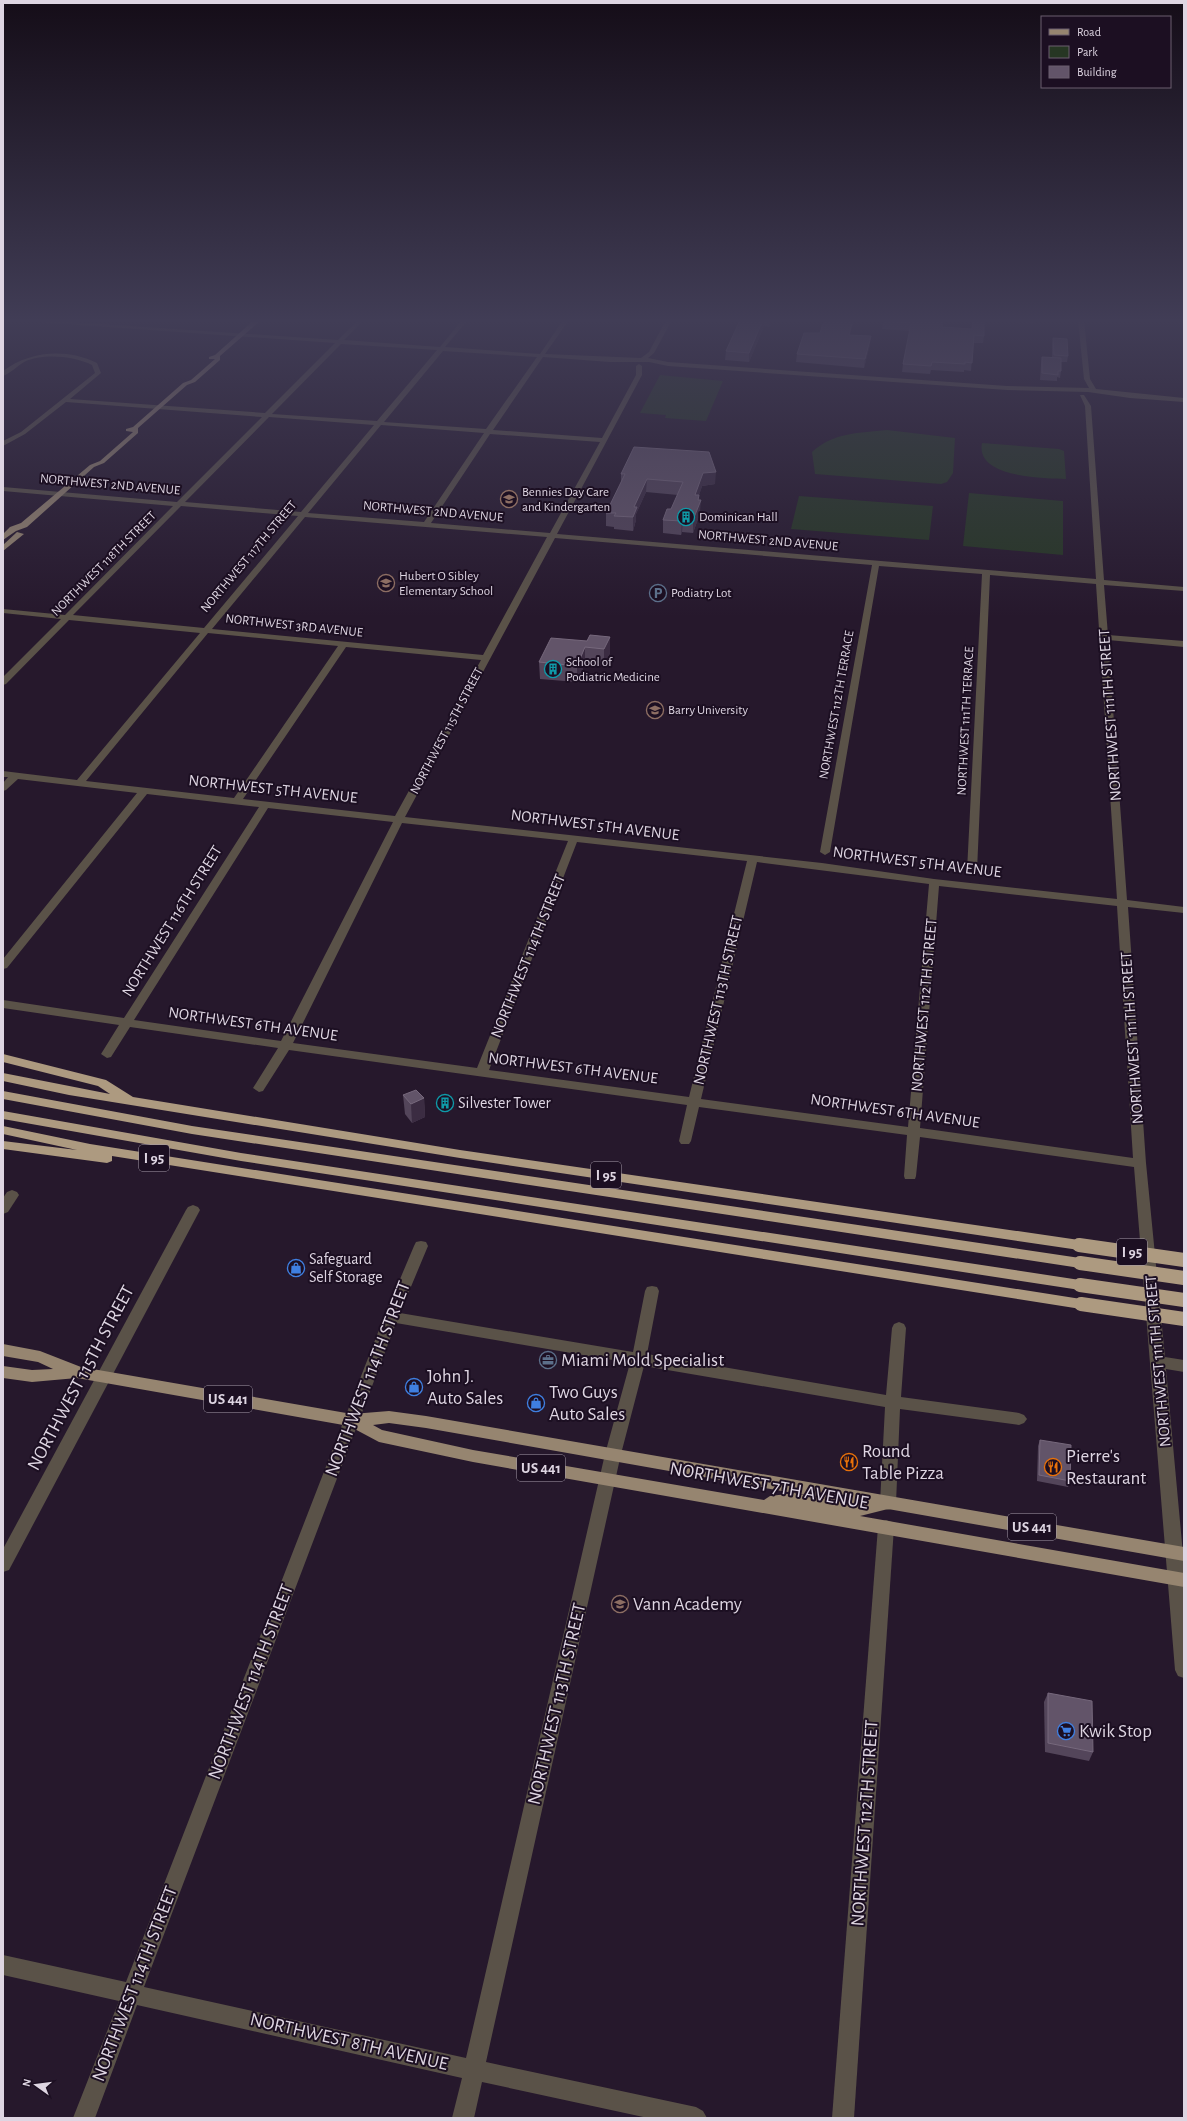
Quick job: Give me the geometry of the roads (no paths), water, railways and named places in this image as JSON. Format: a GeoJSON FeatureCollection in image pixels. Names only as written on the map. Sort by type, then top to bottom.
{"type":"FeatureCollection","features":[{"type":"Feature","properties":{"kind":"highway"},"geometry":{"type":"LineString","coordinates":[[3,1058],[102,1083],[133,1102]]}},
{"type":"Feature","properties":{"kind":"highway","name":"I 95"},"geometry":{"type":"LineString","coordinates":[[3,1077],[133,1102],[460,1154],[1184,1260]]}},
{"type":"Feature","properties":{"kind":"highway"},"geometry":{"type":"LineString","coordinates":[[3,1095],[216,1133],[1184,1278]]}},
{"type":"Feature","properties":{"kind":"highway"},"geometry":{"type":"LineString","coordinates":[[3,1115],[114,1136],[241,1157],[1184,1300]]}},
{"type":"Feature","properties":{"kind":"highway","name":"I 95"},"geometry":{"type":"LineString","coordinates":[[3,1130],[90,1148],[306,1183],[1081,1304],[1184,1318]]}},
{"type":"Feature","properties":{"kind":"highway"},"geometry":{"type":"LineString","coordinates":[[3,1145],[306,1183]]}},
{"type":"Feature","properties":{"kind":"main road"},"geometry":{"type":"LineString","coordinates":[[3,538],[14,529],[24,525],[92,466],[102,462],[108,457],[136,432],[135,428],[145,419]]}},
{"type":"Feature","properties":{"kind":"main road"},"geometry":{"type":"LineString","coordinates":[[3,549],[25,530],[24,525]]}},
{"type":"Feature","properties":{"kind":"main road","name":"NORTHWEST 7TH AVENUE"},"geometry":{"type":"LineString","coordinates":[[3,1350],[40,1357],[79,1373]]}},
{"type":"Feature","properties":{"kind":"main road","name":"NORTHWEST 7TH AVENUE"},"geometry":{"type":"LineString","coordinates":[[3,1372],[32,1376],[79,1373],[352,1420],[389,1417],[411,1420],[1179,1553]]}},
{"type":"Feature","properties":{"kind":"main road","name":"NORTHWEST 7TH AVENUE"},"geometry":{"type":"LineString","coordinates":[[352,1420],[380,1436],[473,1456],[755,1504],[1180,1580]]}},
{"type":"Feature","properties":{"kind":"main road"},"geometry":{"type":"LineString","coordinates":[[755,1504],[796,1500],[854,1511],[888,1502]]}},
{"type":"Feature","properties":{"kind":"street"},"geometry":{"type":"LineString","coordinates":[[3,444],[23,433],[40,419]]}},
{"type":"Feature","properties":{"kind":"street","name":"NORTHWEST 118TH STREET"},"geometry":{"type":"LineString","coordinates":[[3,682],[264,419]]}},
{"type":"Feature","properties":{"kind":"street"},"geometry":{"type":"LineString","coordinates":[[324,419],[602,440]]}},
{"type":"Feature","properties":{"kind":"street","name":"NORTHWEST 117TH STREET"},"geometry":{"type":"LineString","coordinates":[[79,783],[204,630],[383,419]]}},
{"type":"Feature","properties":{"kind":"street"},"geometry":{"type":"LineString","coordinates":[[427,524],[498,419]]}},
{"type":"Feature","properties":{"kind":"street","name":"NORTHWEST 115TH STREET"},"geometry":{"type":"LineString","coordinates":[[259,1088],[285,1046],[399,819],[614,419]]}},
{"type":"Feature","properties":{"kind":"street","name":"NORTHWEST 111TH STREET"},"geometry":{"type":"LineString","coordinates":[[1095,419],[1100,583],[1140,1163],[1158,1362],[1179,1553],[1184,1670]]}},
{"type":"Feature","properties":{"kind":"street","name":"NORTHWEST 2ND AVENUE"},"geometry":{"type":"LineString","coordinates":[[3,489],[552,534],[1100,583],[1110,582],[1184,589]]}},
{"type":"Feature","properties":{"kind":"street","name":"NORTHWEST 112TH TERRACE"},"geometry":{"type":"LineString","coordinates":[[825,852],[876,562]]}},
{"type":"Feature","properties":{"kind":"street","name":"NORTHWEST 111TH TERRACE"},"geometry":{"type":"LineString","coordinates":[[972,871],[986,572]]}},
{"type":"Feature","properties":{"kind":"street","name":"NORTHWEST 2ND AVENUE"},"geometry":{"type":"LineString","coordinates":[[1100,583],[1109,586],[1184,592]]}},
{"type":"Feature","properties":{"kind":"street","name":"NORTHWEST 3RD AVENUE"},"geometry":{"type":"LineString","coordinates":[[3,611],[486,658]]}},
{"type":"Feature","properties":{"kind":"street"},"geometry":{"type":"LineString","coordinates":[[1104,636],[1184,644]]}},
{"type":"Feature","properties":{"kind":"street"},"geometry":{"type":"LineString","coordinates":[[237,801],[344,644]]}},
{"type":"Feature","properties":{"kind":"street","name":"NORTHWEST 5TH AVENUE"},"geometry":{"type":"LineString","coordinates":[[3,774],[265,805],[574,838],[752,860],[886,874],[934,882],[1184,910]]}},
{"type":"Feature","properties":{"kind":"street"},"geometry":{"type":"LineString","coordinates":[[3,788],[15,776]]}},
{"type":"Feature","properties":{"kind":"street"},"geometry":{"type":"LineString","coordinates":[[3,966],[144,791]]}},
{"type":"Feature","properties":{"kind":"street","name":"NORTHWEST 116TH STREET"},"geometry":{"type":"LineString","coordinates":[[107,1054],[265,805]]}},
{"type":"Feature","properties":{"kind":"street","name":"NORTHWEST 114TH STREET"},"geometry":{"type":"LineString","coordinates":[[481,1074],[574,838]]}},
{"type":"Feature","properties":{"kind":"street","name":"NORTHWEST 113TH STREET"},"geometry":{"type":"LineString","coordinates":[[685,1141],[752,860]]}},
{"type":"Feature","properties":{"kind":"street","name":"NORTHWEST 112TH STREET"},"geometry":{"type":"LineString","coordinates":[[910,1176],[934,882]]}},
{"type":"Feature","properties":{"kind":"street","name":"NORTHWEST 6TH AVENUE"},"geometry":{"type":"LineString","coordinates":[[3,1004],[481,1074],[694,1100],[1140,1163]]}},
{"type":"Feature","properties":{"kind":"street"},"geometry":{"type":"LineString","coordinates":[[3,1209],[12,1195]]}},
{"type":"Feature","properties":{"kind":"street","name":"NORTHWEST 115TH STREET"},"geometry":{"type":"LineString","coordinates":[[3,1565],[193,1210]]}},
{"type":"Feature","properties":{"kind":"street","name":"NORTHWEST 114TH STREET"},"geometry":{"type":"LineString","coordinates":[[84,2118],[391,1317],[421,1246]]}},
{"type":"Feature","properties":{"kind":"street","name":"NORTHWEST 113TH STREET"},"geometry":{"type":"LineString","coordinates":[[463,2118],[608,1479],[639,1359],[652,1291]]}},
{"type":"Feature","properties":{"kind":"street"},"geometry":{"type":"LineString","coordinates":[[391,1317],[894,1402],[1019,1419]]}},
{"type":"Feature","properties":{"kind":"street"},"geometry":{"type":"LineString","coordinates":[[888,1502],[892,1411],[894,1402],[899,1328]]}},
{"type":"Feature","properties":{"kind":"street"},"geometry":{"type":"LineString","coordinates":[[1158,1362],[1184,1366]]}},
{"type":"Feature","properties":{"kind":"street","name":"NORTHWEST 112TH STREET"},"geometry":{"type":"LineString","coordinates":[[843,2118],[886,1527]]}},
{"type":"Feature","properties":{"kind":"street","name":"NORTHWEST 8TH AVENUE"},"geometry":{"type":"LineString","coordinates":[[3,1965],[696,2118]]}},
{"type":"Feature","properties":{"kind":"place","name":"Bennies Day Care and Kindergarten"},"geometry":{"type":"Point","coordinates":[509,499]}},
{"type":"Feature","properties":{"kind":"place","name":"Dominican Hall"},"geometry":{"type":"Point","coordinates":[686,517]}},
{"type":"Feature","properties":{"kind":"place","name":"Hubert O Sibley Elementary School"},"geometry":{"type":"Point","coordinates":[386,583]}},
{"type":"Feature","properties":{"kind":"place","name":"Podiatry Lot"},"geometry":{"type":"Point","coordinates":[658,593]}},
{"type":"Feature","properties":{"kind":"place","name":"School of Podiatric Medicine"},"geometry":{"type":"Point","coordinates":[553,669]}},
{"type":"Feature","properties":{"kind":"place","name":"Barry University"},"geometry":{"type":"Point","coordinates":[655,710]}},
{"type":"Feature","properties":{"kind":"place","name":"Silvester Tower"},"geometry":{"type":"Point","coordinates":[445,1103]}},
{"type":"Feature","properties":{"kind":"place","name":"Safeguard Self Storage"},"geometry":{"type":"Point","coordinates":[296,1268]}},
{"type":"Feature","properties":{"kind":"place","name":"Miami Mold Specialist"},"geometry":{"type":"Point","coordinates":[548,1360]}},
{"type":"Feature","properties":{"kind":"place","name":"John J. Auto Sales"},"geometry":{"type":"Point","coordinates":[414,1387]}},
{"type":"Feature","properties":{"kind":"place","name":"Two Guys Auto Sales"},"geometry":{"type":"Point","coordinates":[536,1403]}},
{"type":"Feature","properties":{"kind":"place","name":"Round Table Pizza"},"geometry":{"type":"Point","coordinates":[849,1462]}},
{"type":"Feature","properties":{"kind":"place","name":"Pierre's Restaurant"},"geometry":{"type":"Point","coordinates":[1053,1467]}},
{"type":"Feature","properties":{"kind":"place","name":"Vann Academy"},"geometry":{"type":"Point","coordinates":[620,1604]}},
{"type":"Feature","properties":{"kind":"place","name":"Kwik Stop"},"geometry":{"type":"Point","coordinates":[1066,1731]}}]}
